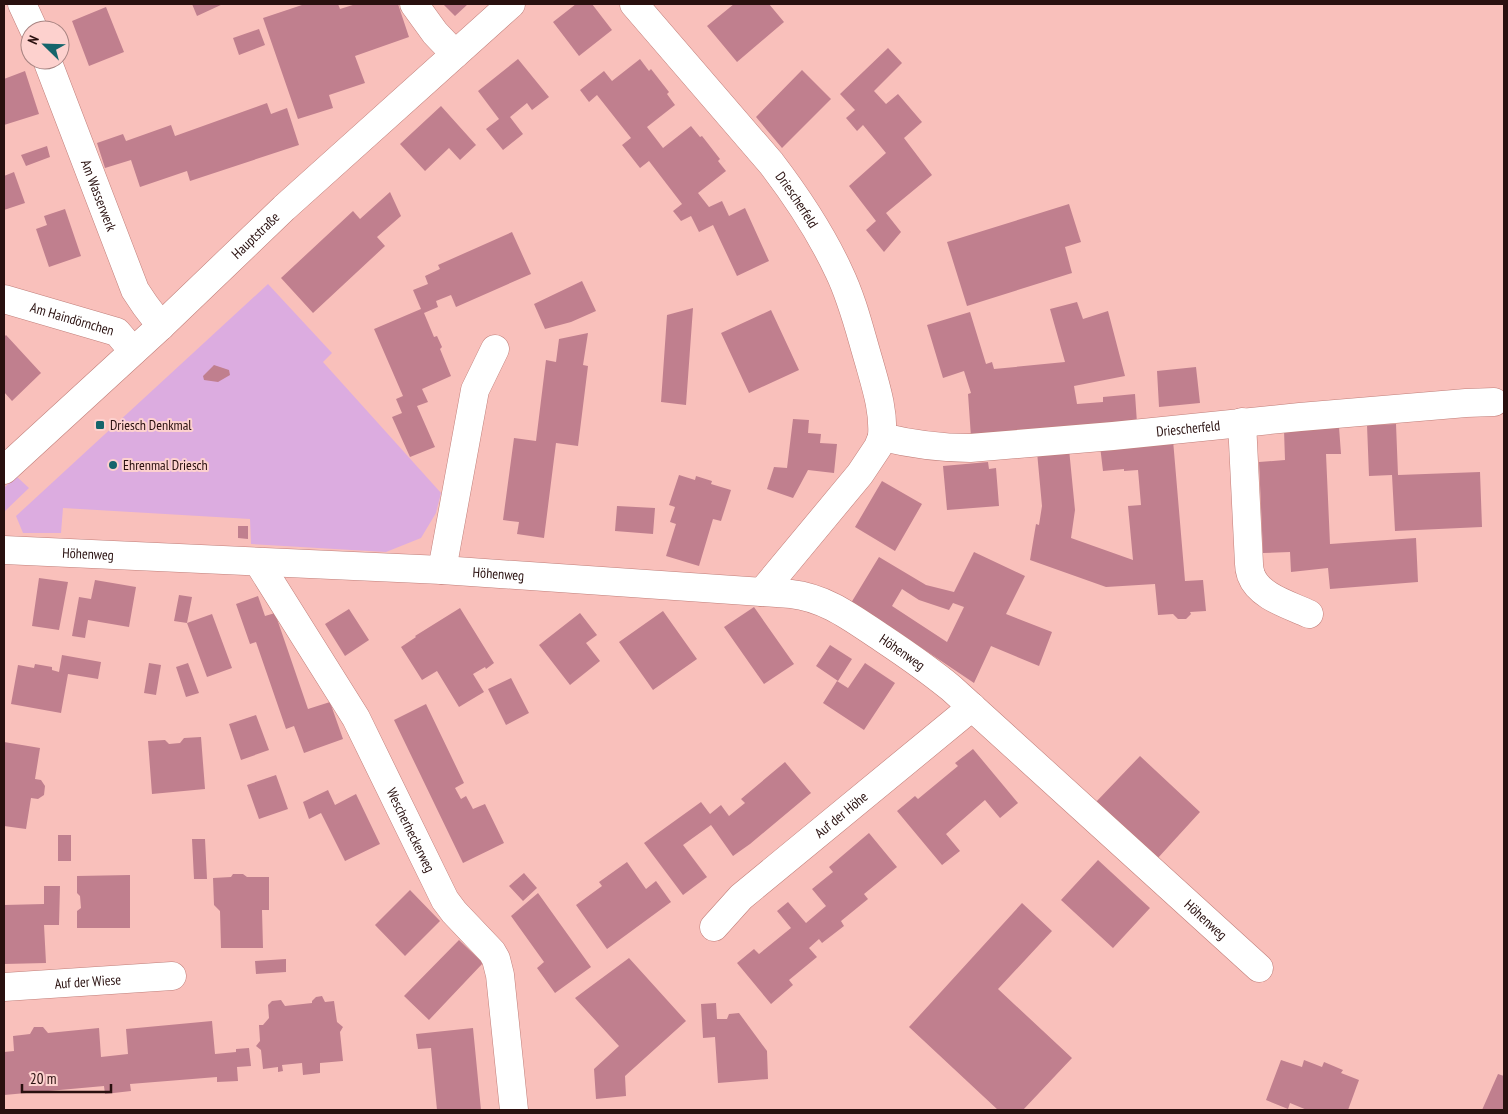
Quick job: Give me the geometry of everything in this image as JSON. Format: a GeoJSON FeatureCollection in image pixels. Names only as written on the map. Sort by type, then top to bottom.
{"type":"FeatureCollection","features":[{"type":"Feature","properties":{"kind":"street"},"geometry":{"type":"LineString","coordinates":[[22,4],[29,20]]}},
{"type":"Feature","properties":{"kind":"street"},"geometry":{"type":"LineString","coordinates":[[414,4],[435,33],[455,54]]}},
{"type":"Feature","properties":{"kind":"street","name":"Hauptstraße"},"geometry":{"type":"LineString","coordinates":[[4,470],[284,208],[511,4]]}},
{"type":"Feature","properties":{"kind":"street","name":"Driescherfeld"},"geometry":{"type":"LineString","coordinates":[[634,4],[770,163],[791,190],[821,239],[840,273],[854,310],[882,414],[882,437],[878,447],[860,474],[762,592]]}},
{"type":"Feature","properties":{"kind":"street","name":"Am Wasserwerk"},"geometry":{"type":"LineString","coordinates":[[51,70],[135,290],[160,326]]}},
{"type":"Feature","properties":{"kind":"street","name":"Am Haindörnchen"},"geometry":{"type":"LineString","coordinates":[[4,299],[117,332],[133,351]]}},
{"type":"Feature","properties":{"kind":"street"},"geometry":{"type":"LineString","coordinates":[[442,570],[475,390],[495,349]]}},
{"type":"Feature","properties":{"kind":"street","name":"Driescherfeld"},"geometry":{"type":"LineString","coordinates":[[882,437],[924,445],[970,448],[1456,403],[1494,402]]}},
{"type":"Feature","properties":{"kind":"street"},"geometry":{"type":"LineString","coordinates":[[1242,422],[1251,575],[1258,587],[1269,596],[1309,614]]}},
{"type":"Feature","properties":{"kind":"street","name":"Höhenweg"},"geometry":{"type":"LineString","coordinates":[[4,550],[442,570],[802,595],[842,610],[921,664],[951,688],[1259,968]]}},
{"type":"Feature","properties":{"kind":"street","name":"Wescherheckerweg"},"geometry":{"type":"LineString","coordinates":[[258,562],[356,718],[445,900],[496,959],[500,975],[514,1110]]}},
{"type":"Feature","properties":{"kind":"street","name":"Auf der Höhe"},"geometry":{"type":"LineString","coordinates":[[714,927],[741,897],[972,707]]}},
{"type":"Feature","properties":{"kind":"street","name":"Auf der Wiese"},"geometry":{"type":"LineString","coordinates":[[4,987],[172,976]]}},
{"type":"Feature","properties":{"kind":"shaded area"},"geometry":{"type":"Polygon","coordinates":[[[268,284],[332,353],[323,362],[441,493],[436,513],[421,538],[386,552],[251,544],[250,519],[63,508],[61,533],[23,533],[16,516],[268,284]]]}},
{"type":"Feature","properties":{"kind":"shaded area"},"geometry":{"type":"Polygon","coordinates":[[[16,476],[29,488],[4,512],[4,488],[16,476]]]}},
{"type":"Feature","properties":{"kind":"building"},"geometry":{"type":"Polygon","coordinates":[[[192,4],[223,4],[197,16],[192,4]]]}},
{"type":"Feature","properties":{"kind":"building"},"geometry":{"type":"Polygon","coordinates":[[[305,4],[338,4],[340,9],[356,4],[398,4],[409,37],[355,56],[365,83],[329,95],[333,108],[298,119],[263,18],[305,4]]]}},
{"type":"Feature","properties":{"kind":"building"},"geometry":{"type":"Polygon","coordinates":[[[443,4],[468,4],[455,16],[443,4]]]}},
{"type":"Feature","properties":{"kind":"building"},"geometry":{"type":"Polygon","coordinates":[[[576,4],[592,4],[612,30],[579,56],[553,22],[576,4]]]}},
{"type":"Feature","properties":{"kind":"building"},"geometry":{"type":"Polygon","coordinates":[[[734,4],[769,4],[784,22],[737,62],[707,26],[734,4]]]}},
{"type":"Feature","properties":{"kind":"building"},"geometry":{"type":"Polygon","coordinates":[[[106,7],[124,52],[89,66],[72,21],[106,7]]]}},
{"type":"Feature","properties":{"kind":"building"},"geometry":{"type":"Polygon","coordinates":[[[259,29],[265,45],[239,55],[233,38],[259,29]]]}},
{"type":"Feature","properties":{"kind":"building"},"geometry":{"type":"Polygon","coordinates":[[[888,48],[902,63],[874,91],[886,104],[898,94],[922,122],[904,138],[932,175],[886,213],[901,232],[884,252],[866,230],[876,221],[849,186],[886,153],[863,125],[857,131],[846,118],[855,110],[840,94],[888,48]]]}},
{"type":"Feature","properties":{"kind":"building"},"geometry":{"type":"Polygon","coordinates":[[[518,59],[549,97],[532,110],[527,103],[510,117],[523,134],[503,150],[486,129],[499,119],[478,91],[518,59]]]}},
{"type":"Feature","properties":{"kind":"building"},"geometry":{"type":"Polygon","coordinates":[[[640,59],[649,71],[651,69],[669,92],[667,94],[675,105],[647,127],[663,148],[691,126],[700,137],[702,136],[720,159],[718,161],[726,171],[698,193],[709,207],[722,201],[729,216],[745,208],[769,261],[737,276],[713,225],[699,232],[691,216],[681,221],[673,211],[682,204],[649,161],[640,168],[622,145],[631,138],[597,95],[589,102],[580,90],[604,71],[612,81],[640,59]]]}},
{"type":"Feature","properties":{"kind":"building"},"geometry":{"type":"Polygon","coordinates":[[[802,70],[831,99],[782,148],[756,117],[802,70]]]}},
{"type":"Feature","properties":{"kind":"building"},"geometry":{"type":"Polygon","coordinates":[[[25,71],[39,114],[4,125],[4,79],[25,71]]]}},
{"type":"Feature","properties":{"kind":"building"},"geometry":{"type":"Polygon","coordinates":[[[267,103],[271,114],[287,108],[299,145],[190,181],[187,171],[140,187],[131,160],[105,168],[97,143],[123,134],[126,141],[171,125],[175,136],[267,103]]]}},
{"type":"Feature","properties":{"kind":"building"},"geometry":{"type":"Polygon","coordinates":[[[441,106],[476,145],[460,160],[449,148],[425,171],[400,144],[441,106]]]}},
{"type":"Feature","properties":{"kind":"building"},"geometry":{"type":"Polygon","coordinates":[[[47,146],[50,157],[26,166],[21,155],[47,146]]]}},
{"type":"Feature","properties":{"kind":"building"},"geometry":{"type":"Polygon","coordinates":[[[14,172],[25,203],[4,210],[4,176],[14,172]]]}},
{"type":"Feature","properties":{"kind":"building"},"geometry":{"type":"Polygon","coordinates":[[[390,192],[401,216],[377,237],[385,246],[313,313],[281,278],[353,211],[360,219],[390,192]]]}},
{"type":"Feature","properties":{"kind":"building"},"geometry":{"type":"Polygon","coordinates":[[[1069,204],[1081,242],[1065,247],[1072,273],[967,306],[947,242],[1069,204]]]}},
{"type":"Feature","properties":{"kind":"building"},"geometry":{"type":"Polygon","coordinates":[[[65,209],[81,256],[49,267],[36,229],[47,225],[44,216],[65,209]]]}},
{"type":"Feature","properties":{"kind":"building"},"geometry":{"type":"Polygon","coordinates":[[[512,232],[531,274],[456,307],[451,295],[436,301],[438,307],[424,313],[434,337],[437,336],[442,347],[440,349],[451,376],[422,389],[428,402],[417,406],[435,447],[410,457],[392,417],[402,413],[396,399],[403,396],[374,329],[421,309],[413,290],[428,284],[425,276],[440,269],[438,265],[512,232]]]}},
{"type":"Feature","properties":{"kind":"building"},"geometry":{"type":"Polygon","coordinates":[[[582,281],[596,311],[571,322],[545,329],[534,304],[582,281]]]}},
{"type":"Feature","properties":{"kind":"building"},"geometry":{"type":"Polygon","coordinates":[[[1077,302],[1083,319],[1108,311],[1125,376],[1074,386],[1077,404],[1103,402],[1103,397],[1135,394],[1137,423],[971,437],[968,394],[971,393],[964,371],[943,378],[927,325],[970,312],[986,364],[992,362],[994,369],[1065,362],[1050,309],[1077,302]]]}},
{"type":"Feature","properties":{"kind":"building"},"geometry":{"type":"Polygon","coordinates":[[[693,308],[686,405],[661,402],[667,315],[693,308]]]}},
{"type":"Feature","properties":{"kind":"building"},"geometry":{"type":"Polygon","coordinates":[[[771,310],[799,370],[749,393],[721,333],[771,310]]]}},
{"type":"Feature","properties":{"kind":"building"},"geometry":{"type":"Polygon","coordinates":[[[588,333],[583,365],[588,366],[578,446],[556,443],[544,538],[517,534],[519,522],[503,520],[514,438],[536,441],[546,360],[556,362],[559,339],[588,333]]]}},
{"type":"Feature","properties":{"kind":"building"},"geometry":{"type":"Polygon","coordinates":[[[6,335],[41,373],[12,401],[4,392],[4,337],[6,335]]]}},
{"type":"Feature","properties":{"kind":"building"},"geometry":{"type":"Polygon","coordinates":[[[214,365],[229,370],[230,375],[218,382],[204,380],[203,376],[214,365]]]}},
{"type":"Feature","properties":{"kind":"building"},"geometry":{"type":"Polygon","coordinates":[[[1196,367],[1200,403],[1159,407],[1157,371],[1196,367]]]}},
{"type":"Feature","properties":{"kind":"building"},"geometry":{"type":"Polygon","coordinates":[[[793,419],[809,420],[808,433],[821,434],[820,443],[837,444],[834,473],[808,470],[793,498],[767,489],[774,467],[787,468],[793,419]]]}},
{"type":"Feature","properties":{"kind":"building"},"geometry":{"type":"Polygon","coordinates":[[[1396,424],[1398,475],[1480,472],[1482,527],[1395,531],[1392,475],[1369,476],[1367,425],[1396,424]]]}},
{"type":"Feature","properties":{"kind":"building"},"geometry":{"type":"Polygon","coordinates":[[[1339,427],[1341,454],[1326,454],[1330,544],[1416,538],[1418,582],[1330,589],[1328,568],[1291,572],[1290,552],[1263,553],[1259,462],[1285,460],[1284,430],[1339,427]]]}},
{"type":"Feature","properties":{"kind":"building"},"geometry":{"type":"Polygon","coordinates":[[[1173,440],[1185,581],[1203,580],[1206,611],[1190,612],[1191,614],[1186,619],[1178,619],[1173,614],[1158,615],[1155,584],[1106,587],[1030,560],[1036,524],[1039,525],[1042,506],[1037,452],[1069,449],[1075,510],[1071,538],[1133,560],[1128,506],[1141,505],[1138,470],[1103,471],[1100,446],[1173,440]]]}},
{"type":"Feature","properties":{"kind":"building"},"geometry":{"type":"Polygon","coordinates":[[[988,462],[989,469],[996,468],[999,506],[947,510],[943,466],[988,462]]]}},
{"type":"Feature","properties":{"kind":"building"},"geometry":{"type":"Polygon","coordinates":[[[679,475],[695,480],[696,476],[712,481],[711,484],[731,490],[721,521],[713,519],[699,566],[666,556],[676,524],[670,522],[675,507],[669,505],[679,475]]]}},
{"type":"Feature","properties":{"kind":"building"},"geometry":{"type":"Polygon","coordinates":[[[882,481],[922,504],[895,551],[855,527],[882,481]]]}},
{"type":"Feature","properties":{"kind":"building"},"geometry":{"type":"Polygon","coordinates":[[[617,506],[655,508],[653,534],[615,531],[617,506]]]}},
{"type":"Feature","properties":{"kind":"building"},"geometry":{"type":"Polygon","coordinates":[[[238,526],[248,526],[248,539],[238,538],[238,526]]]}},
{"type":"Feature","properties":{"kind":"building"},"geometry":{"type":"Polygon","coordinates":[[[974,552],[1025,576],[1006,614],[1052,632],[1039,666],[991,646],[974,683],[883,622],[851,603],[879,557],[926,585],[954,592],[974,552]],[[902,589],[892,606],[947,642],[964,607],[953,603],[949,610],[919,600],[902,589]]]}},
{"type":"Feature","properties":{"kind":"building"},"geometry":{"type":"Polygon","coordinates":[[[39,578],[68,582],[59,630],[32,626],[39,578]]]}},
{"type":"Feature","properties":{"kind":"building"},"geometry":{"type":"Polygon","coordinates":[[[95,580],[136,587],[129,627],[88,620],[85,638],[72,636],[79,597],[91,599],[95,580]]]}},
{"type":"Feature","properties":{"kind":"building"},"geometry":{"type":"Polygon","coordinates":[[[179,595],[192,597],[187,623],[174,621],[179,595]]]}},
{"type":"Feature","properties":{"kind":"building"},"geometry":{"type":"Polygon","coordinates":[[[258,596],[265,616],[275,613],[308,709],[330,702],[343,739],[304,753],[294,726],[286,729],[256,642],[250,644],[236,604],[258,596]]]}},
{"type":"Feature","properties":{"kind":"building"},"geometry":{"type":"Polygon","coordinates":[[[754,607],[794,664],[764,684],[724,627],[754,607]]]}},
{"type":"Feature","properties":{"kind":"building"},"geometry":{"type":"Polygon","coordinates":[[[460,608],[494,663],[486,669],[485,667],[473,674],[484,692],[459,707],[437,671],[422,680],[401,647],[460,608]]]}},
{"type":"Feature","properties":{"kind":"building"},"geometry":{"type":"Polygon","coordinates":[[[349,609],[369,640],[345,656],[325,624],[349,609]]]}},
{"type":"Feature","properties":{"kind":"building"},"geometry":{"type":"Polygon","coordinates":[[[663,611],[697,659],[653,690],[619,642],[663,611]]]}},
{"type":"Feature","properties":{"kind":"building"},"geometry":{"type":"Polygon","coordinates":[[[580,613],[597,635],[586,643],[600,661],[570,685],[539,645],[580,613]]]}},
{"type":"Feature","properties":{"kind":"building"},"geometry":{"type":"Polygon","coordinates":[[[212,614],[232,668],[207,677],[187,623],[212,614]]]}},
{"type":"Feature","properties":{"kind":"building"},"geometry":{"type":"Polygon","coordinates":[[[830,645],[852,659],[838,681],[816,666],[830,645]]]}},
{"type":"Feature","properties":{"kind":"building"},"geometry":{"type":"Polygon","coordinates":[[[62,655],[101,662],[98,679],[68,674],[61,713],[11,704],[18,665],[34,668],[35,664],[52,667],[52,670],[59,672],[62,655]]]}},
{"type":"Feature","properties":{"kind":"building"},"geometry":{"type":"Polygon","coordinates":[[[149,663],[161,665],[156,695],[144,693],[149,663]]]}},
{"type":"Feature","properties":{"kind":"building"},"geometry":{"type":"Polygon","coordinates":[[[188,663],[199,693],[186,697],[176,667],[188,663]]]}},
{"type":"Feature","properties":{"kind":"building"},"geometry":{"type":"Polygon","coordinates":[[[865,663],[895,683],[864,730],[823,703],[837,681],[848,688],[865,663]]]}},
{"type":"Feature","properties":{"kind":"building"},"geometry":{"type":"Polygon","coordinates":[[[511,678],[529,713],[506,725],[488,689],[511,678]]]}},
{"type":"Feature","properties":{"kind":"building"},"geometry":{"type":"Polygon","coordinates":[[[426,704],[464,783],[455,788],[461,799],[466,796],[473,809],[485,804],[504,843],[463,863],[394,720],[426,704]]]}},
{"type":"Feature","properties":{"kind":"building"},"geometry":{"type":"Polygon","coordinates":[[[256,715],[269,750],[241,760],[229,724],[256,715]]]}},
{"type":"Feature","properties":{"kind":"building"},"geometry":{"type":"Polygon","coordinates":[[[201,737],[205,789],[152,794],[148,741],[165,740],[169,744],[180,743],[184,738],[201,737]]]}},
{"type":"Feature","properties":{"kind":"building"},"geometry":{"type":"Polygon","coordinates":[[[4,742],[40,748],[35,779],[41,780],[45,786],[44,795],[38,799],[31,798],[26,829],[4,826],[4,742]]]}},
{"type":"Feature","properties":{"kind":"building"},"geometry":{"type":"Polygon","coordinates":[[[973,749],[1018,803],[1000,818],[985,800],[946,834],[960,851],[942,865],[897,811],[915,796],[918,799],[958,766],[955,763],[973,749]]]}},
{"type":"Feature","properties":{"kind":"building"},"geometry":{"type":"Polygon","coordinates":[[[1140,756],[1200,812],[1157,859],[1096,802],[1140,756]]]}},
{"type":"Feature","properties":{"kind":"building"},"geometry":{"type":"Polygon","coordinates":[[[785,762],[811,793],[733,856],[711,825],[683,845],[707,877],[683,895],[644,843],[701,802],[710,814],[721,805],[729,816],[745,803],[741,799],[785,762]]]}},
{"type":"Feature","properties":{"kind":"building"},"geometry":{"type":"Polygon","coordinates":[[[276,775],[288,809],[259,819],[247,785],[276,775]]]}},
{"type":"Feature","properties":{"kind":"building"},"geometry":{"type":"Polygon","coordinates":[[[328,790],[335,805],[356,794],[380,844],[345,861],[321,813],[309,819],[303,802],[328,790]]]}},
{"type":"Feature","properties":{"kind":"building"},"geometry":{"type":"Polygon","coordinates":[[[869,833],[897,867],[864,894],[868,899],[841,921],[844,926],[822,943],[819,939],[809,948],[817,957],[789,980],[793,985],[771,1004],[737,963],[754,949],[759,954],[791,928],[777,911],[788,902],[806,923],[826,906],[812,889],[833,872],[829,867],[869,833]]]}},
{"type":"Feature","properties":{"kind":"building"},"geometry":{"type":"Polygon","coordinates":[[[58,835],[71,835],[71,861],[58,861],[58,835]]]}},
{"type":"Feature","properties":{"kind":"building"},"geometry":{"type":"Polygon","coordinates":[[[192,839],[205,839],[207,879],[194,879],[192,839]]]}},
{"type":"Feature","properties":{"kind":"building"},"geometry":{"type":"Polygon","coordinates":[[[1098,860],[1150,908],[1113,948],[1061,900],[1098,860]]]}},
{"type":"Feature","properties":{"kind":"building"},"geometry":{"type":"Polygon","coordinates":[[[627,862],[646,889],[656,881],[671,902],[607,949],[576,905],[602,886],[599,882],[627,862]]]}},
{"type":"Feature","properties":{"kind":"building"},"geometry":{"type":"Polygon","coordinates":[[[524,873],[537,888],[523,901],[509,886],[524,873]]]}},
{"type":"Feature","properties":{"kind":"building"},"geometry":{"type":"Polygon","coordinates":[[[233,874],[243,874],[247,877],[269,877],[269,910],[262,910],[263,948],[221,948],[220,911],[214,905],[213,878],[231,877],[233,874]]]}},
{"type":"Feature","properties":{"kind":"building"},"geometry":{"type":"Polygon","coordinates":[[[130,875],[130,928],[77,928],[77,911],[81,908],[80,896],[77,893],[77,876],[130,875]]]}},
{"type":"Feature","properties":{"kind":"building"},"geometry":{"type":"Polygon","coordinates":[[[44,886],[60,886],[59,925],[44,925],[46,963],[4,964],[4,905],[44,904],[44,886]]]}},
{"type":"Feature","properties":{"kind":"building"},"geometry":{"type":"Polygon","coordinates":[[[410,890],[440,921],[405,956],[375,925],[410,890]]]}},
{"type":"Feature","properties":{"kind":"building"},"geometry":{"type":"Polygon","coordinates":[[[538,893],[591,967],[555,993],[537,968],[544,962],[511,916],[538,893]]]}},
{"type":"Feature","properties":{"kind":"building"},"geometry":{"type":"Polygon","coordinates":[[[1022,903],[1052,931],[998,989],[1072,1058],[1023,1110],[998,1110],[909,1027],[1022,903]]]}},
{"type":"Feature","properties":{"kind":"building"},"geometry":{"type":"Polygon","coordinates":[[[459,940],[483,963],[429,1020],[404,996],[459,940]]]}},
{"type":"Feature","properties":{"kind":"building"},"geometry":{"type":"Polygon","coordinates":[[[629,958],[686,1021],[625,1076],[626,1096],[596,1099],[594,1069],[619,1046],[575,998],[629,958]]]}},
{"type":"Feature","properties":{"kind":"building"},"geometry":{"type":"Polygon","coordinates":[[[286,959],[286,972],[256,974],[255,961],[286,959]]]}},
{"type":"Feature","properties":{"kind":"building"},"geometry":{"type":"Polygon","coordinates":[[[322,996],[325,1002],[334,1001],[337,1022],[343,1027],[340,1032],[343,1061],[320,1063],[320,1073],[303,1075],[302,1063],[282,1065],[283,1071],[278,1072],[278,1067],[263,1069],[261,1050],[256,1046],[260,1041],[259,1025],[263,1025],[269,1018],[268,1005],[272,1001],[281,1000],[285,1006],[312,1003],[316,997],[322,996]]]}},
{"type":"Feature","properties":{"kind":"building"},"geometry":{"type":"Polygon","coordinates":[[[716,1003],[717,1019],[727,1019],[729,1014],[739,1013],[767,1051],[768,1079],[718,1083],[715,1037],[703,1038],[701,1004],[716,1003]]]}},
{"type":"Feature","properties":{"kind":"building"},"geometry":{"type":"Polygon","coordinates":[[[212,1021],[215,1054],[236,1052],[236,1049],[249,1048],[251,1066],[237,1067],[238,1081],[217,1082],[217,1077],[130,1084],[131,1091],[105,1094],[104,1086],[4,1095],[4,1052],[14,1051],[13,1036],[30,1034],[34,1027],[43,1027],[48,1033],[99,1028],[101,1057],[128,1054],[126,1029],[212,1021]]]}},
{"type":"Feature","properties":{"kind":"building"},"geometry":{"type":"Polygon","coordinates":[[[473,1028],[481,1110],[437,1110],[431,1048],[418,1049],[416,1034],[473,1028]]]}},
{"type":"Feature","properties":{"kind":"building"},"geometry":{"type":"Polygon","coordinates":[[[1281,1060],[1302,1067],[1304,1060],[1322,1067],[1324,1062],[1343,1070],[1341,1073],[1359,1080],[1348,1110],[1307,1110],[1290,1103],[1288,1109],[1266,1100],[1281,1060]]]}},
{"type":"Feature","properties":{"kind":"building"},"geometry":{"type":"Polygon","coordinates":[[[1498,1074],[1504,1076],[1504,1110],[1482,1110],[1498,1074]]]}},
{"type":"Feature","properties":{"kind":"place","name":"Driesch Denkmal"},"geometry":{"type":"Point","coordinates":[100,425]}},
{"type":"Feature","properties":{"kind":"place","name":"Ehrenmal Driesch"},"geometry":{"type":"Point","coordinates":[113,465]}}]}
